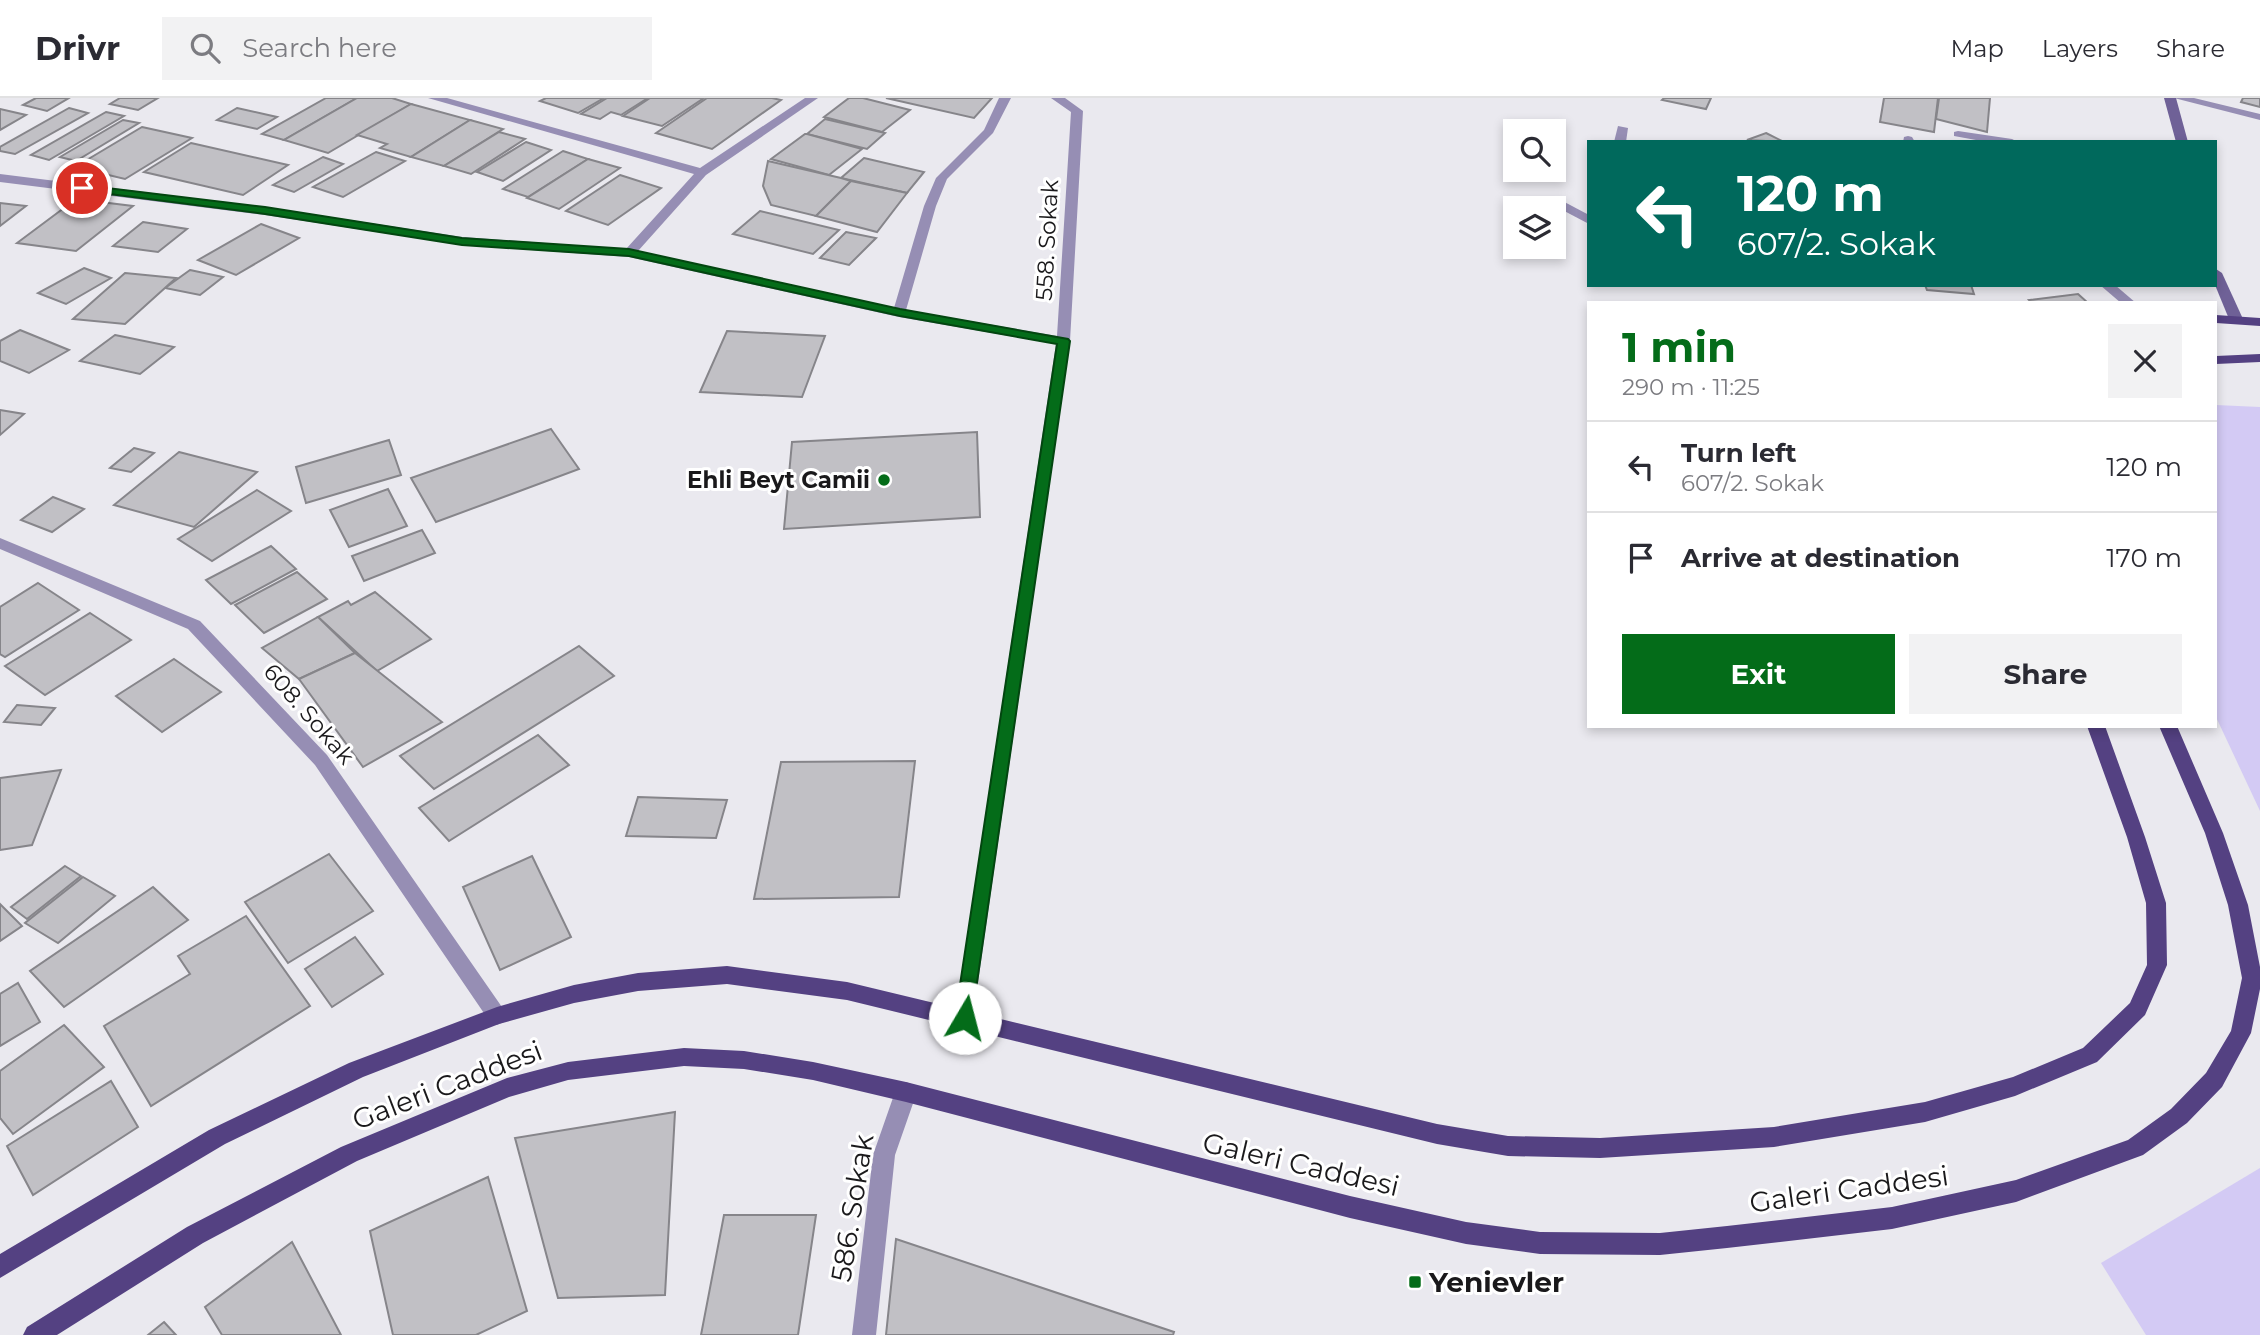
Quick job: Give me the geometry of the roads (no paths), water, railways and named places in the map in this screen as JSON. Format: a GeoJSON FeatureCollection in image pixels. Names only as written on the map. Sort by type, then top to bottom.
{"type":"FeatureCollection","features":[{"type":"Feature","properties":{"kind":"main road"},"geometry":{"type":"LineString","coordinates":[[2236,318],[2260,335]]}},
{"type":"Feature","properties":{"kind":"main road"},"geometry":{"type":"LineString","coordinates":[[2217,319],[2236,318],[2260,322]]}},
{"type":"Feature","properties":{"kind":"main road"},"geometry":{"type":"LineString","coordinates":[[2217,360],[2260,358]]}},
{"type":"Feature","properties":{"kind":"main road","name":"Galeri Caddesi"},"geometry":{"type":"LineString","coordinates":[[0,1267],[217,1137],[356,1070],[497,1017],[574,994],[638,982],[727,975],[847,991],[1423,1131],[1508,1146],[1600,1147],[1774,1137],[1925,1112],[2015,1086],[2090,1055],[2138,1009],[2157,965],[2156,903],[2136,837],[2096,728]]}},
{"type":"Feature","properties":{"kind":"main road","name":"Galeri Caddesi"},"geometry":{"type":"LineString","coordinates":[[35,1335],[195,1236],[349,1154],[508,1088],[568,1071],[684,1057],[744,1060],[813,1071],[906,1092],[1350,1207],[1466,1233],[1540,1243],[1660,1244],[1727,1237],[1892,1218],[2016,1191],[2135,1147],[2179,1116],[2214,1080],[2241,1033],[2252,978],[2238,905],[2214,833],[2169,728]]}},
{"type":"Feature","properties":{"kind":"street"},"geometry":{"type":"LineString","coordinates":[[434,98],[702,172]]}},
{"type":"Feature","properties":{"kind":"street"},"geometry":{"type":"LineString","coordinates":[[629,253],[702,172],[812,98]]}},
{"type":"Feature","properties":{"kind":"street"},"geometry":{"type":"LineString","coordinates":[[900,313],[930,206],[942,178],[989,131],[1005,98]]}},
{"type":"Feature","properties":{"kind":"street","name":"558. Sokak"},"geometry":{"type":"LineString","coordinates":[[965,1018],[1063,341],[1077,111],[1057,98]]}},
{"type":"Feature","properties":{"kind":"street"},"geometry":{"type":"LineString","coordinates":[[2171,98],[2182,140]]}},
{"type":"Feature","properties":{"kind":"street"},"geometry":{"type":"LineString","coordinates":[[2180,98],[2260,117]]}},
{"type":"Feature","properties":{"kind":"street"},"geometry":{"type":"LineString","coordinates":[[1620,140],[1622,128]]}},
{"type":"Feature","properties":{"kind":"street"},"geometry":{"type":"LineString","coordinates":[[1958,134],[1998,140]]}},
{"type":"Feature","properties":{"kind":"street"},"geometry":{"type":"LineString","coordinates":[[0,178],[265,211],[462,241],[629,253],[900,313],[1063,341]]}},
{"type":"Feature","properties":{"kind":"street"},"geometry":{"type":"LineString","coordinates":[[1566,207],[1587,219]]}},
{"type":"Feature","properties":{"kind":"street"},"geometry":{"type":"LineString","coordinates":[[2217,275],[2236,318]]}},
{"type":"Feature","properties":{"kind":"street"},"geometry":{"type":"LineString","coordinates":[[2109,287],[2127,301]]}},
{"type":"Feature","properties":{"kind":"street","name":"608. Sokak"},"geometry":{"type":"LineString","coordinates":[[0,543],[194,625],[321,760],[497,1017]]}},
{"type":"Feature","properties":{"kind":"street","name":"586. Sokak"},"geometry":{"type":"LineString","coordinates":[[864,1335],[884,1155],[906,1092]]}},
{"type":"Feature","properties":{"kind":"place","name":"Ehli Beyt Camii"},"geometry":{"type":"Point","coordinates":[884,480]}},
{"type":"Feature","properties":{"kind":"place","name":"Yenievler"},"geometry":{"type":"Point","coordinates":[1415,1282]}}]}
